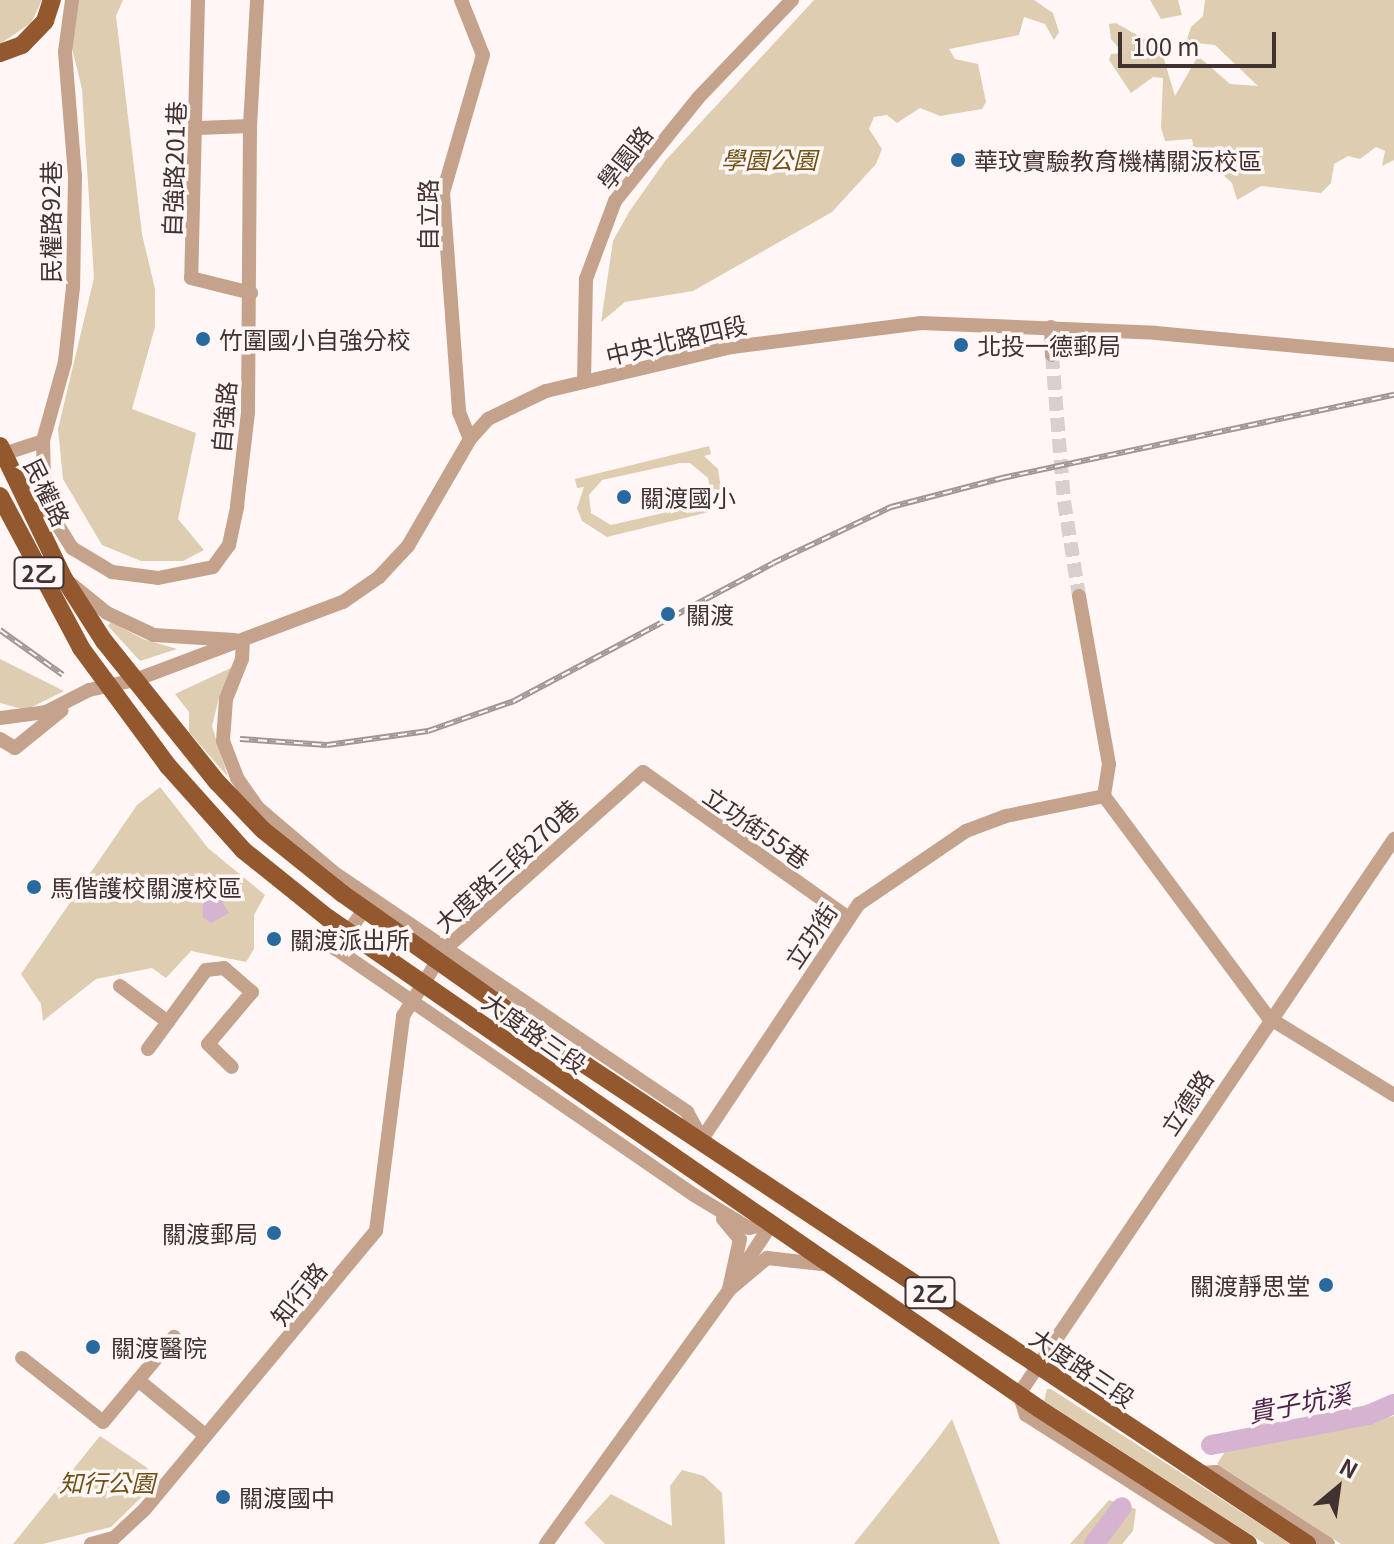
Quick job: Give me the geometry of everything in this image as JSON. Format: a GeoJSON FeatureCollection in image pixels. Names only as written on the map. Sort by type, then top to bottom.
{"type":"FeatureCollection","features":[{"type":"Feature","properties":{"kind":"main road"},"geometry":{"type":"LineString","coordinates":[[0,53],[22,45],[45,21],[52,0]]}},
{"type":"Feature","properties":{"kind":"main road","name":"民權路"},"geometry":{"type":"LineString","coordinates":[[1,451],[63,577],[104,641]]}},
{"type":"Feature","properties":{"kind":"main road","name":"民權路"},"geometry":{"type":"LineString","coordinates":[[0,496],[81,648]]}},
{"type":"Feature","properties":{"kind":"main road","name":"大度路三段"},"geometry":{"type":"LineString","coordinates":[[104,641],[263,830],[343,894],[584,1064],[702,1139],[1200,1473]]}},
{"type":"Feature","properties":{"kind":"main road","name":"大度路三段"},"geometry":{"type":"LineString","coordinates":[[81,648],[105,685],[198,804],[253,859],[328,918],[1166,1497]]}},
{"type":"Feature","properties":{"kind":"main road","name":"2乙"},"geometry":{"type":"LineString","coordinates":[[1200,1473],[1307,1544]]}},
{"type":"Feature","properties":{"kind":"main road","name":"2乙"},"geometry":{"type":"LineString","coordinates":[[1166,1497],[1248,1544]]}},
{"type":"Feature","properties":{"kind":"street","name":"民權路92巷"},"geometry":{"type":"LineString","coordinates":[[43,441],[65,362],[73,287],[75,176],[65,52],[72,0]]}},
{"type":"Feature","properties":{"kind":"street","name":"自強路201巷"},"geometry":{"type":"LineString","coordinates":[[198,0],[198,128],[191,278],[251,293]]}},
{"type":"Feature","properties":{"kind":"street","name":"自強路"},"geometry":{"type":"LineString","coordinates":[[43,441],[49,511],[72,548],[112,572],[134,577],[189,575],[213,567],[229,545],[237,506],[248,412],[250,126],[257,0]]}},
{"type":"Feature","properties":{"kind":"street","name":"自立路"},"geometry":{"type":"LineString","coordinates":[[461,0],[483,55],[480,78],[449,166],[444,219],[459,412],[470,439]]}},
{"type":"Feature","properties":{"kind":"street","name":"學園路"},"geometry":{"type":"LineString","coordinates":[[584,382],[586,279],[615,201],[698,98],[792,0]]}},
{"type":"Feature","properties":{"kind":"street"},"geometry":{"type":"LineString","coordinates":[[198,128],[250,126]]}},
{"type":"Feature","properties":{"kind":"street","name":"中央北路四段"},"geometry":{"type":"LineString","coordinates":[[81,692],[135,680],[343,602],[379,577],[408,546],[470,439],[488,419],[517,402],[584,382],[826,332],[921,323],[1051,327],[1394,355]]}},
{"type":"Feature","properties":{"kind":"street"},"geometry":{"type":"LineString","coordinates":[[1051,327],[1052,355]]}},
{"type":"Feature","properties":{"kind":"street"},"geometry":{"type":"LineString","coordinates":[[1,451],[43,441]]}},
{"type":"Feature","properties":{"kind":"street"},"geometry":{"type":"LineString","coordinates":[[63,577],[107,613],[154,635],[243,640]]}},
{"type":"Feature","properties":{"kind":"street"},"geometry":{"type":"LineString","coordinates":[[1079,596],[1109,764],[1104,796],[1269,1018],[1394,1095]]}},
{"type":"Feature","properties":{"kind":"street","name":"大度路三段"},"geometry":{"type":"LineString","coordinates":[[243,640],[242,659],[223,719],[226,757],[268,817],[372,899],[687,1112],[702,1139]]}},
{"type":"Feature","properties":{"kind":"street"},"geometry":{"type":"LineString","coordinates":[[15,748],[18,730],[81,692]]}},
{"type":"Feature","properties":{"kind":"street"},"geometry":{"type":"LineString","coordinates":[[15,748],[81,692]]}},
{"type":"Feature","properties":{"kind":"street"},"geometry":{"type":"LineString","coordinates":[[0,718],[46,712]]}},
{"type":"Feature","properties":{"kind":"street"},"geometry":{"type":"LineString","coordinates":[[0,739],[15,748]]}},
{"type":"Feature","properties":{"kind":"street","name":"立功街55巷"},"geometry":{"type":"LineString","coordinates":[[643,772],[847,917]]}},
{"type":"Feature","properties":{"kind":"street","name":"大度路三段270巷"},"geometry":{"type":"LineString","coordinates":[[411,1002],[445,949],[643,772]]}},
{"type":"Feature","properties":{"kind":"street","name":"立功街"},"geometry":{"type":"LineString","coordinates":[[702,1139],[847,917],[966,831],[1006,816],[1104,796]]}},
{"type":"Feature","properties":{"kind":"street","name":"立德路"},"geometry":{"type":"LineString","coordinates":[[1019,1394],[1269,1018],[1394,839]]}},
{"type":"Feature","properties":{"kind":"street","name":"大度路三段"},"geometry":{"type":"LineString","coordinates":[[372,899],[336,949],[694,1195]]}},
{"type":"Feature","properties":{"kind":"street"},"geometry":{"type":"LineString","coordinates":[[148,1049],[206,970],[228,969],[252,992],[208,1044],[232,1067]]}},
{"type":"Feature","properties":{"kind":"street"},"geometry":{"type":"LineString","coordinates":[[120,986],[168,1022]]}},
{"type":"Feature","properties":{"kind":"street","name":"知行路"},"geometry":{"type":"LineString","coordinates":[[91,1544],[114,1538],[145,1509],[376,1231],[403,1016],[411,1002]]}},
{"type":"Feature","properties":{"kind":"street"},"geometry":{"type":"LineString","coordinates":[[694,1195],[749,1228],[772,1223]]}},
{"type":"Feature","properties":{"kind":"street"},"geometry":{"type":"LineString","coordinates":[[694,1195],[740,1239],[729,1290]]}},
{"type":"Feature","properties":{"kind":"street"},"geometry":{"type":"LineString","coordinates":[[735,1273],[772,1223]]}},
{"type":"Feature","properties":{"kind":"street"},"geometry":{"type":"LineString","coordinates":[[550,1538],[729,1290],[767,1258],[829,1265]]}},
{"type":"Feature","properties":{"kind":"street"},"geometry":{"type":"LineString","coordinates":[[22,1358],[103,1422],[174,1337]]}},
{"type":"Feature","properties":{"kind":"street"},"geometry":{"type":"LineString","coordinates":[[138,1380],[205,1435]]}},
{"type":"Feature","properties":{"kind":"street"},"geometry":{"type":"LineString","coordinates":[[1200,1473],[1216,1472],[1328,1544]]}},
{"type":"Feature","properties":{"kind":"street"},"geometry":{"type":"LineString","coordinates":[[1166,1497],[1228,1544]]}},
{"type":"Feature","properties":{"kind":"green space"},"geometry":{"type":"Polygon","coordinates":[[[0,0],[42,0],[31,23],[0,44],[0,0]]]}},
{"type":"Feature","properties":{"kind":"green space"},"geometry":{"type":"Polygon","coordinates":[[[79,0],[123,0],[116,16],[142,234],[155,289],[155,327],[132,409],[196,433],[178,519],[204,550],[183,561],[141,561],[102,545],[63,479],[58,429],[94,278],[82,89],[70,40],[79,0]]]}},
{"type":"Feature","properties":{"kind":"green space","name":"學園公園"},"geometry":{"type":"Polygon","coordinates":[[[814,0],[1034,0],[1053,13],[1059,32],[1054,40],[1045,24],[1024,17],[1019,35],[949,49],[955,59],[978,64],[986,102],[982,109],[940,116],[920,108],[897,123],[887,115],[874,117],[869,129],[882,149],[876,164],[832,212],[693,291],[625,302],[601,322],[613,241],[629,212],[665,161],[814,0]]]}},
{"type":"Feature","properties":{"kind":"green space"},"geometry":{"type":"Polygon","coordinates":[[[1150,0],[1178,0],[1182,15],[1161,19],[1150,0]]]}},
{"type":"Feature","properties":{"kind":"green space"},"geometry":{"type":"Polygon","coordinates":[[[1205,0],[1394,0],[1394,160],[1382,166],[1385,151],[1376,147],[1360,159],[1348,156],[1334,164],[1331,183],[1321,193],[1261,186],[1237,200],[1232,183],[1220,172],[1182,157],[1193,145],[1192,139],[1165,141],[1161,128],[1163,78],[1153,77],[1131,93],[1109,60],[1111,54],[1123,53],[1111,39],[1109,24],[1116,23],[1161,49],[1175,96],[1198,56],[1230,84],[1258,86],[1215,45],[1186,42],[1191,27],[1203,16],[1205,0]]]}},
{"type":"Feature","properties":{"kind":"green space"},"geometry":{"type":"Polygon","coordinates":[[[709,446],[711,454],[704,456],[718,469],[721,488],[709,512],[607,537],[582,521],[577,508],[584,487],[577,488],[575,479],[709,446]],[[690,463],[602,480],[589,495],[591,513],[611,525],[698,505],[710,488],[708,478],[690,463]]]}},
{"type":"Feature","properties":{"kind":"green space"},"geometry":{"type":"Polygon","coordinates":[[[111,622],[143,639],[177,649],[140,661],[108,626],[111,622]]]}},
{"type":"Feature","properties":{"kind":"green space"},"geometry":{"type":"Polygon","coordinates":[[[0,659],[64,691],[26,710],[0,703],[0,659]]]}},
{"type":"Feature","properties":{"kind":"green space"},"geometry":{"type":"Polygon","coordinates":[[[237,665],[219,698],[212,726],[228,777],[189,732],[189,712],[175,694],[237,665]]]}},
{"type":"Feature","properties":{"kind":"green space"},"geometry":{"type":"Polygon","coordinates":[[[160,787],[208,848],[265,895],[254,915],[254,949],[246,962],[191,951],[166,978],[152,968],[96,979],[43,1021],[41,1004],[21,974],[137,805],[160,787]]]}},
{"type":"Feature","properties":{"kind":"green space"},"geometry":{"type":"Polygon","coordinates":[[[1047,1389],[1291,1544],[1265,1544],[1044,1401],[1047,1389]]]}},
{"type":"Feature","properties":{"kind":"green space"},"geometry":{"type":"Polygon","coordinates":[[[1394,1416],[1394,1544],[1341,1544],[1217,1464],[1230,1444],[1258,1423],[1341,1428],[1394,1416]]]}},
{"type":"Feature","properties":{"kind":"green space"},"geometry":{"type":"Polygon","coordinates":[[[952,1419],[1000,1544],[854,1544],[936,1441],[952,1419]]]}},
{"type":"Feature","properties":{"kind":"green space","name":"知行公園"},"geometry":{"type":"Polygon","coordinates":[[[100,1436],[146,1467],[154,1476],[153,1486],[111,1527],[43,1544],[13,1544],[100,1436]]]}},
{"type":"Feature","properties":{"kind":"green space"},"geometry":{"type":"Polygon","coordinates":[[[682,1470],[704,1476],[722,1493],[725,1544],[605,1544],[584,1523],[611,1494],[672,1526],[670,1486],[682,1470]]]}},
{"type":"Feature","properties":{"kind":"green space"},"geometry":{"type":"Polygon","coordinates":[[[1109,1500],[1136,1509],[1133,1531],[1122,1544],[1070,1544],[1109,1500]]]}},
{"type":"Feature","properties":{"kind":"shaded area"},"geometry":{"type":"Polygon","coordinates":[[[208,879],[229,913],[211,923],[203,917],[202,894],[208,879]]]}},
{"type":"Feature","properties":{"kind":"waterway","name":"貴子坑溪"},"geometry":{"type":"LineString","coordinates":[[1211,1445],[1368,1415],[1394,1404]]}},
{"type":"Feature","properties":{"kind":"waterway","name":"貴子坑溪"},"geometry":{"type":"LineString","coordinates":[[1094,1544],[1122,1507]]}},
{"type":"Feature","properties":{"kind":"tunnel"},"geometry":{"type":"LineString","coordinates":[[1052,355],[1064,501],[1079,596]]}},
{"type":"Feature","properties":{"kind":"railway"},"geometry":{"type":"LineString","coordinates":[[240,739],[327,745],[428,731],[514,701],[773,563],[891,507],[1002,478],[1394,395]]}},
{"type":"Feature","properties":{"kind":"railway"},"geometry":{"type":"LineString","coordinates":[[0,630],[63,675]]}},
{"type":"Feature","properties":{"kind":"place","name":"華玟實驗教育機構關汳校區"},"geometry":{"type":"Point","coordinates":[958,160]}},
{"type":"Feature","properties":{"kind":"place","name":"竹圍國小自強分校"},"geometry":{"type":"Point","coordinates":[203,339]}},
{"type":"Feature","properties":{"kind":"place","name":"北投一德郵局"},"geometry":{"type":"Point","coordinates":[961,345]}},
{"type":"Feature","properties":{"kind":"place","name":"關渡國小"},"geometry":{"type":"Point","coordinates":[624,497]}},
{"type":"Feature","properties":{"kind":"place","name":"關渡"},"geometry":{"type":"Point","coordinates":[668,614]}},
{"type":"Feature","properties":{"kind":"place","name":"馬偕護校關渡校區"},"geometry":{"type":"Point","coordinates":[34,887]}},
{"type":"Feature","properties":{"kind":"place","name":"關渡派出所"},"geometry":{"type":"Point","coordinates":[274,939]}},
{"type":"Feature","properties":{"kind":"place","name":"關渡郵局"},"geometry":{"type":"Point","coordinates":[274,1233]}},
{"type":"Feature","properties":{"kind":"place","name":"關渡靜思堂"},"geometry":{"type":"Point","coordinates":[1326,1285]}},
{"type":"Feature","properties":{"kind":"place","name":"關渡醫院"},"geometry":{"type":"Point","coordinates":[93,1347]}},
{"type":"Feature","properties":{"kind":"place","name":"關渡國中"},"geometry":{"type":"Point","coordinates":[223,1497]}}]}
